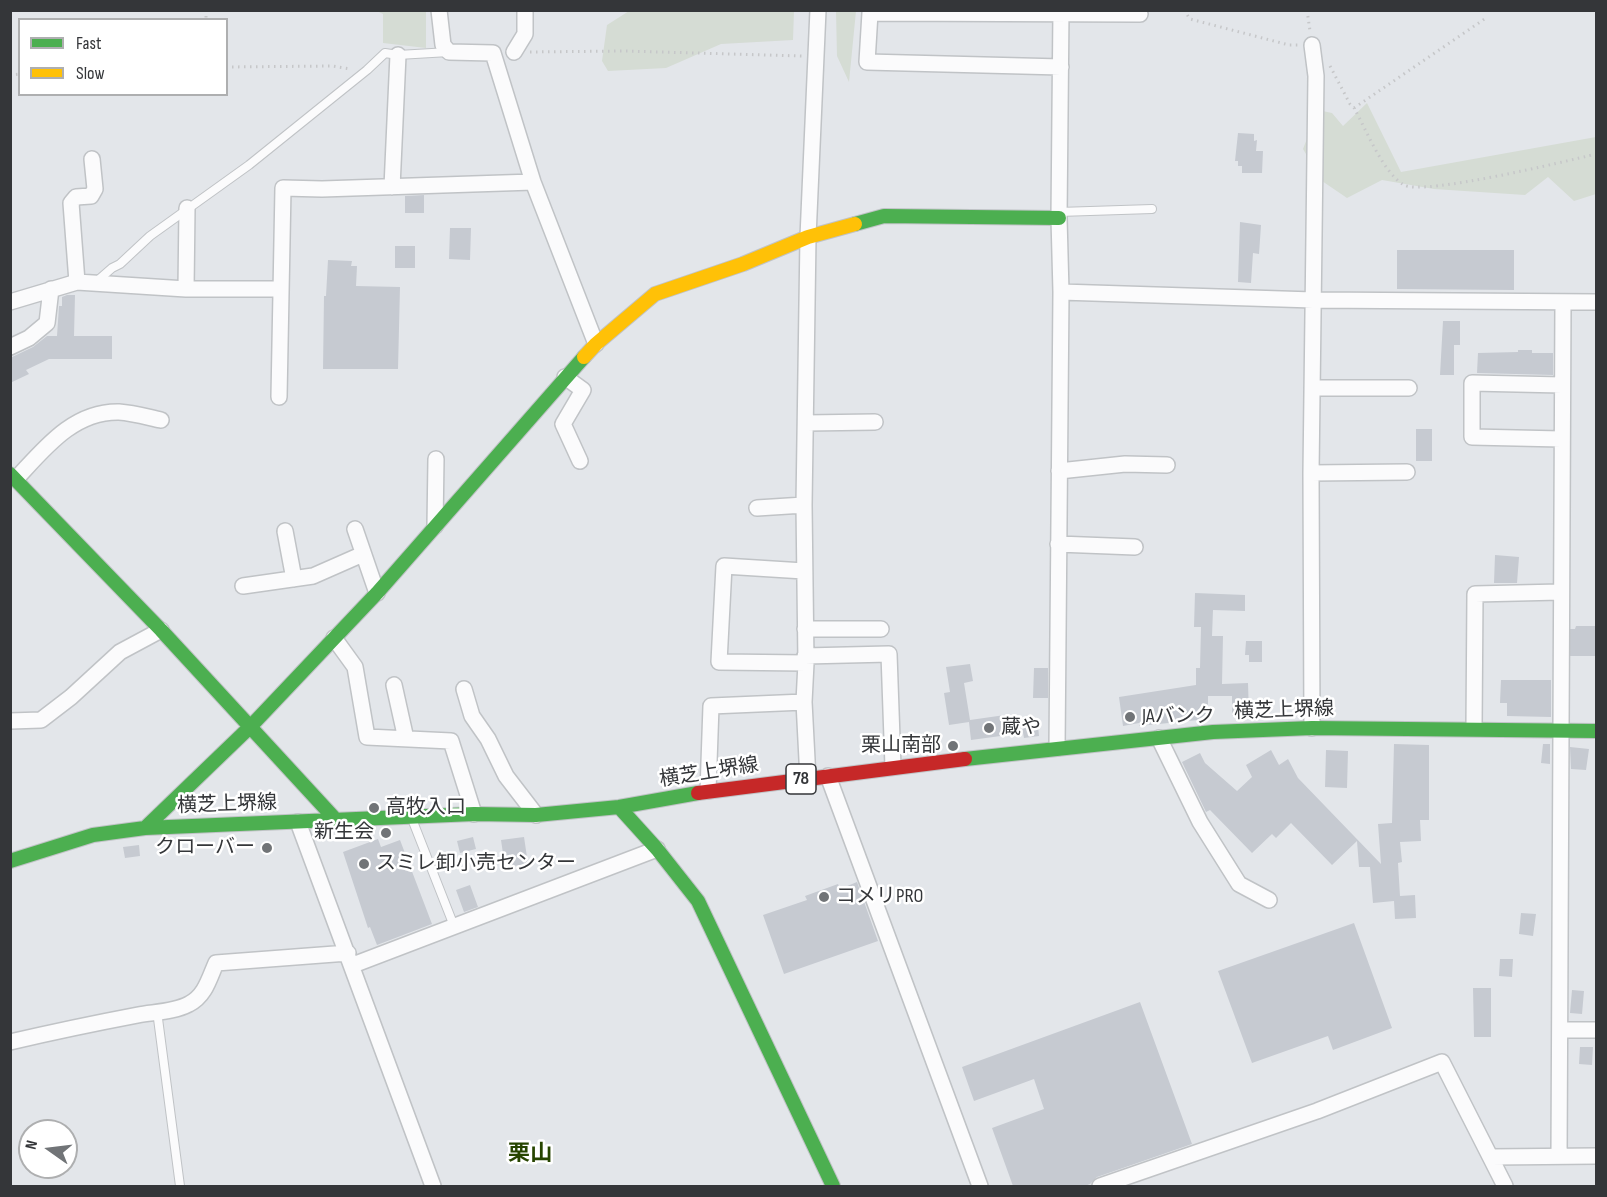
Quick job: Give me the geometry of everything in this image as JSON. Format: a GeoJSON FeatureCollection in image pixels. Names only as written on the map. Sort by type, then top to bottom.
{"type":"FeatureCollection","features":[{"type":"Feature","properties":{"kind":"street"},"geometry":{"type":"LineString","coordinates":[[439,10],[443,45],[449,52],[493,52],[532,182],[596,344]]}},
{"type":"Feature","properties":{"kind":"street"},"geometry":{"type":"LineString","coordinates":[[514,52],[525,34],[525,10]]}},
{"type":"Feature","properties":{"kind":"street"},"geometry":{"type":"LineString","coordinates":[[808,779],[804,702],[806,659],[804,505],[808,237],[818,10]]}},
{"type":"Feature","properties":{"kind":"street"},"geometry":{"type":"LineString","coordinates":[[1057,748],[1061,12]]}},
{"type":"Feature","properties":{"kind":"street"},"geometry":{"type":"LineString","coordinates":[[1061,67],[867,62],[870,14],[1061,12],[1140,14]]}},
{"type":"Feature","properties":{"kind":"street"},"geometry":{"type":"LineString","coordinates":[[1312,45],[1316,76],[1311,473],[1312,728]]}},
{"type":"Feature","properties":{"kind":"street"},"geometry":{"type":"LineString","coordinates":[[392,187],[398,55]]}},
{"type":"Feature","properties":{"kind":"street"},"geometry":{"type":"LineString","coordinates":[[77,282],[71,202],[76,197],[91,196],[95,189],[92,159]]}},
{"type":"Feature","properties":{"kind":"street"},"geometry":{"type":"LineString","coordinates":[[279,397],[283,188],[322,189],[532,182]]}},
{"type":"Feature","properties":{"kind":"street"},"geometry":{"type":"LineString","coordinates":[[186,288],[188,208]]}},
{"type":"Feature","properties":{"kind":"street"},"geometry":{"type":"LineString","coordinates":[[145,828],[251,726],[377,593],[596,344],[655,294],[743,264],[808,237],[884,216],[1059,215]]}},
{"type":"Feature","properties":{"kind":"street"},"geometry":{"type":"LineString","coordinates":[[10,302],[77,282],[186,288],[280,289]]}},
{"type":"Feature","properties":{"kind":"street"},"geometry":{"type":"LineString","coordinates":[[10,347],[29,338],[47,323],[51,289]]}},
{"type":"Feature","properties":{"kind":"street"},"geometry":{"type":"LineString","coordinates":[[1061,292],[1313,300],[1596,302]]}},
{"type":"Feature","properties":{"kind":"street"},"geometry":{"type":"LineString","coordinates":[[1559,1156],[1563,302]]}},
{"type":"Feature","properties":{"kind":"street"},"geometry":{"type":"LineString","coordinates":[[565,377],[583,390],[563,424],[580,461]]}},
{"type":"Feature","properties":{"kind":"street"},"geometry":{"type":"LineString","coordinates":[[1561,439],[1472,437],[1472,383],[1562,385]]}},
{"type":"Feature","properties":{"kind":"street"},"geometry":{"type":"LineString","coordinates":[[1312,388],[1409,388]]}},
{"type":"Feature","properties":{"kind":"street"},"geometry":{"type":"LineString","coordinates":[[161,420],[117,412],[90,416],[70,426],[13,477],[161,630],[336,820]]}},
{"type":"Feature","properties":{"kind":"street"},"geometry":{"type":"LineString","coordinates":[[806,423],[874,422]]}},
{"type":"Feature","properties":{"kind":"street"},"geometry":{"type":"LineString","coordinates":[[435,526],[436,459]]}},
{"type":"Feature","properties":{"kind":"street"},"geometry":{"type":"LineString","coordinates":[[1059,471],[1125,464],[1167,465]]}},
{"type":"Feature","properties":{"kind":"street"},"geometry":{"type":"LineString","coordinates":[[1311,473],[1407,472]]}},
{"type":"Feature","properties":{"kind":"street"},"geometry":{"type":"LineString","coordinates":[[757,508],[804,505]]}},
{"type":"Feature","properties":{"kind":"street"},"geometry":{"type":"LineString","coordinates":[[355,529],[377,593]]}},
{"type":"Feature","properties":{"kind":"street"},"geometry":{"type":"LineString","coordinates":[[285,531],[294,579]]}},
{"type":"Feature","properties":{"kind":"street"},"geometry":{"type":"LineString","coordinates":[[1058,544],[1135,547]]}},
{"type":"Feature","properties":{"kind":"street"},"geometry":{"type":"LineString","coordinates":[[243,586],[313,576],[363,554]]}},
{"type":"Feature","properties":{"kind":"street"},"geometry":{"type":"LineString","coordinates":[[804,571],[724,566],[719,662],[889,654],[892,767]]}},
{"type":"Feature","properties":{"kind":"street"},"geometry":{"type":"LineString","coordinates":[[1474,728],[1475,594],[1560,592]]}},
{"type":"Feature","properties":{"kind":"street"},"geometry":{"type":"LineString","coordinates":[[805,629],[880,629]]}},
{"type":"Feature","properties":{"kind":"street"},"geometry":{"type":"LineString","coordinates":[[10,721],[41,720],[71,697],[120,652],[161,630]]}},
{"type":"Feature","properties":{"kind":"street"},"geometry":{"type":"LineString","coordinates":[[334,638],[354,668],[367,737],[451,741],[474,814]]}},
{"type":"Feature","properties":{"kind":"street"},"geometry":{"type":"LineString","coordinates":[[394,685],[406,739]]}},
{"type":"Feature","properties":{"kind":"street"},"geometry":{"type":"LineString","coordinates":[[464,689],[472,716],[488,739],[506,776],[536,814]]}},
{"type":"Feature","properties":{"kind":"street"},"geometry":{"type":"LineString","coordinates":[[708,791],[711,706],[804,702]]}},
{"type":"Feature","properties":{"kind":"street","name":"横芝上堺線"},"geometry":{"type":"LineString","coordinates":[[10,861],[93,835],[145,828],[474,814],[536,814],[619,807],[708,791],[892,767],[1213,732],[1312,728],[1596,731]]}},
{"type":"Feature","properties":{"kind":"street"},"geometry":{"type":"LineString","coordinates":[[1159,738],[1200,822],[1239,884],[1269,900]]}},
{"type":"Feature","properties":{"kind":"street"},"geometry":{"type":"LineString","coordinates":[[828,776],[980,1186]]}},
{"type":"Feature","properties":{"kind":"street"},"geometry":{"type":"LineString","coordinates":[[619,807],[657,849],[698,901],[818,1150],[833,1186]]}},
{"type":"Feature","properties":{"kind":"street"},"geometry":{"type":"LineString","coordinates":[[298,822],[433,1186]]}},
{"type":"Feature","properties":{"kind":"street"},"geometry":{"type":"LineString","coordinates":[[10,1042],[67,1028],[176,1009],[189,1004],[203,994],[216,963],[350,959],[454,926],[657,849]]}},
{"type":"Feature","properties":{"kind":"street"},"geometry":{"type":"LineString","coordinates":[[1560,1030],[1596,1030]]}},
{"type":"Feature","properties":{"kind":"street"},"geometry":{"type":"LineString","coordinates":[[1100,1186],[1317,1112],[1442,1062],[1505,1186]]}},
{"type":"Feature","properties":{"kind":"street"},"geometry":{"type":"LineString","coordinates":[[1491,1157],[1596,1156]]}},
{"type":"Feature","properties":{"kind":"lane"},"geometry":{"type":"LineString","coordinates":[[94,283],[188,208],[249,165],[385,53],[398,55],[449,52]]}},
{"type":"Feature","properties":{"kind":"lane"},"geometry":{"type":"LineString","coordinates":[[1059,215],[1152,209]]}},
{"type":"Feature","properties":{"kind":"lane"},"geometry":{"type":"LineString","coordinates":[[411,817],[454,926]]}},
{"type":"Feature","properties":{"kind":"lane"},"geometry":{"type":"LineString","coordinates":[[157,1011],[180,1186]]}},
{"type":"Feature","properties":{"kind":"path"},"geometry":{"type":"LineString","coordinates":[[1184,10],[1190,20],[1289,45],[1312,45],[1307,10]]}},
{"type":"Feature","properties":{"kind":"path"},"geometry":{"type":"LineString","coordinates":[[1354,108],[1486,18]]}},
{"type":"Feature","properties":{"kind":"path"},"geometry":{"type":"LineString","coordinates":[[514,52],[624,51],[816,57]]}},
{"type":"Feature","properties":{"kind":"path"},"geometry":{"type":"LineString","coordinates":[[1329,64],[1350,104],[1395,178],[1405,186],[1431,187],[1596,154]]}},
{"type":"Feature","properties":{"kind":"path"},"geometry":{"type":"LineString","coordinates":[[228,67],[332,66],[367,70]]}},
{"type":"Feature","properties":{"kind":"shaded area"},"geometry":{"type":"Polygon","coordinates":[[[377,11],[426,11],[426,48],[383,43],[383,14],[377,11]]]}},
{"type":"Feature","properties":{"kind":"shaded area"},"geometry":{"type":"Polygon","coordinates":[[[629,11],[794,11],[793,40],[721,44],[666,68],[608,71],[602,61],[607,25],[629,11]]]}},
{"type":"Feature","properties":{"kind":"shaded area"},"geometry":{"type":"Polygon","coordinates":[[[836,11],[856,11],[849,82],[837,56],[836,11]]]}},
{"type":"Feature","properties":{"kind":"shaded area"},"geometry":{"type":"Polygon","coordinates":[[[1367,103],[1401,172],[1596,137],[1596,194],[1574,201],[1548,177],[1525,195],[1434,189],[1382,180],[1347,198],[1322,181],[1303,149],[1318,110],[1332,113],[1343,126],[1367,103]]]}},
{"type":"Feature","properties":{"kind":"building"},"geometry":{"type":"Polygon","coordinates":[[[1238,133],[1254,134],[1254,141],[1257,140],[1256,151],[1263,151],[1262,173],[1242,173],[1242,166],[1238,166],[1238,161],[1235,161],[1238,133]]]}},
{"type":"Feature","properties":{"kind":"building"},"geometry":{"type":"Polygon","coordinates":[[[424,195],[424,213],[405,213],[405,196],[424,195]]]}},
{"type":"Feature","properties":{"kind":"building"},"geometry":{"type":"Polygon","coordinates":[[[1240,222],[1261,225],[1259,254],[1253,253],[1251,283],[1238,282],[1240,222]]]}},
{"type":"Feature","properties":{"kind":"building"},"geometry":{"type":"Polygon","coordinates":[[[450,228],[471,228],[470,260],[449,259],[450,228]]]}},
{"type":"Feature","properties":{"kind":"building"},"geometry":{"type":"Polygon","coordinates":[[[395,246],[415,246],[415,268],[395,268],[395,246]]]}},
{"type":"Feature","properties":{"kind":"building"},"geometry":{"type":"Polygon","coordinates":[[[1397,250],[1514,250],[1514,290],[1397,289],[1397,250]]]}},
{"type":"Feature","properties":{"kind":"building"},"geometry":{"type":"Polygon","coordinates":[[[328,260],[352,261],[351,266],[357,266],[356,286],[400,287],[398,369],[323,369],[324,296],[326,296],[328,260]]]}},
{"type":"Feature","properties":{"kind":"building"},"geometry":{"type":"Polygon","coordinates":[[[75,295],[74,336],[112,336],[112,359],[49,359],[26,370],[29,374],[10,383],[10,358],[33,347],[47,336],[57,336],[59,306],[62,306],[62,297],[75,295]]]}},
{"type":"Feature","properties":{"kind":"building"},"geometry":{"type":"Polygon","coordinates":[[[1443,321],[1460,321],[1460,345],[1454,345],[1454,375],[1440,375],[1443,321]]]}},
{"type":"Feature","properties":{"kind":"building"},"geometry":{"type":"Polygon","coordinates":[[[1518,350],[1553,353],[1553,375],[1477,373],[1478,353],[1518,352],[1518,350]]]}},
{"type":"Feature","properties":{"kind":"building"},"geometry":{"type":"Polygon","coordinates":[[[1416,429],[1432,429],[1432,461],[1416,461],[1416,429]]]}},
{"type":"Feature","properties":{"kind":"building"},"geometry":{"type":"Polygon","coordinates":[[[1495,555],[1519,557],[1517,583],[1494,583],[1495,555]]]}},
{"type":"Feature","properties":{"kind":"building"},"geometry":{"type":"Polygon","coordinates":[[[1195,593],[1245,595],[1245,611],[1213,610],[1212,636],[1223,636],[1222,684],[1248,683],[1249,715],[1232,716],[1232,696],[1208,696],[1208,719],[1123,726],[1119,697],[1196,685],[1196,668],[1200,668],[1201,627],[1194,627],[1195,593]]]}},
{"type":"Feature","properties":{"kind":"building"},"geometry":{"type":"Polygon","coordinates":[[[1576,626],[1596,626],[1596,656],[1570,656],[1570,629],[1575,629],[1576,626]]]}},
{"type":"Feature","properties":{"kind":"building"},"geometry":{"type":"Polygon","coordinates":[[[1246,641],[1262,641],[1262,662],[1249,662],[1249,655],[1245,655],[1246,641]]]}},
{"type":"Feature","properties":{"kind":"building"},"geometry":{"type":"Polygon","coordinates":[[[970,664],[973,681],[964,683],[970,720],[1005,715],[1008,735],[971,740],[969,722],[949,725],[944,693],[950,692],[946,667],[970,664]]]}},
{"type":"Feature","properties":{"kind":"building"},"geometry":{"type":"Polygon","coordinates":[[[1034,668],[1048,668],[1048,698],[1033,698],[1034,668]]]}},
{"type":"Feature","properties":{"kind":"building"},"geometry":{"type":"Polygon","coordinates":[[[1501,680],[1551,680],[1551,717],[1507,716],[1507,703],[1500,703],[1501,680]]]}},
{"type":"Feature","properties":{"kind":"building"},"geometry":{"type":"Polygon","coordinates":[[[1038,725],[1039,736],[1024,738],[1022,727],[1038,725]]]}},
{"type":"Feature","properties":{"kind":"building"},"geometry":{"type":"Polygon","coordinates":[[[1394,744],[1429,745],[1429,820],[1420,820],[1421,841],[1400,842],[1402,862],[1398,863],[1400,896],[1415,895],[1416,918],[1395,919],[1394,901],[1373,903],[1370,867],[1359,867],[1357,841],[1332,865],[1291,823],[1276,838],[1272,834],[1252,853],[1210,810],[1206,812],[1182,762],[1200,753],[1205,763],[1237,791],[1252,777],[1246,765],[1271,750],[1279,765],[1288,759],[1298,778],[1381,864],[1378,824],[1392,823],[1394,744]]]}},
{"type":"Feature","properties":{"kind":"building"},"geometry":{"type":"Polygon","coordinates":[[[1543,744],[1550,744],[1550,764],[1541,763],[1543,744]]]}},
{"type":"Feature","properties":{"kind":"building"},"geometry":{"type":"Polygon","coordinates":[[[1570,747],[1589,749],[1586,770],[1571,769],[1570,747]]]}},
{"type":"Feature","properties":{"kind":"building"},"geometry":{"type":"Polygon","coordinates":[[[1326,750],[1348,751],[1347,788],[1325,787],[1326,750]]]}},
{"type":"Feature","properties":{"kind":"building"},"geometry":{"type":"Polygon","coordinates":[[[473,837],[476,849],[460,853],[457,841],[473,837]]]}},
{"type":"Feature","properties":{"kind":"building"},"geometry":{"type":"Polygon","coordinates":[[[524,837],[528,864],[505,867],[501,840],[524,837]]]}},
{"type":"Feature","properties":{"kind":"building"},"geometry":{"type":"Polygon","coordinates":[[[378,839],[381,847],[400,840],[432,924],[377,945],[370,927],[368,928],[343,852],[378,839]]]}},
{"type":"Feature","properties":{"kind":"building"},"geometry":{"type":"Polygon","coordinates":[[[139,845],[140,856],[125,858],[123,847],[139,845]]]}},
{"type":"Feature","properties":{"kind":"building"},"geometry":{"type":"Polygon","coordinates":[[[857,882],[878,941],[784,974],[763,915],[807,900],[805,896],[838,884],[840,889],[857,882]]]}},
{"type":"Feature","properties":{"kind":"building"},"geometry":{"type":"Polygon","coordinates":[[[470,885],[478,907],[464,912],[456,890],[470,885]]]}},
{"type":"Feature","properties":{"kind":"building"},"geometry":{"type":"Polygon","coordinates":[[[1521,913],[1536,914],[1533,936],[1519,934],[1521,913]]]}},
{"type":"Feature","properties":{"kind":"building"},"geometry":{"type":"Polygon","coordinates":[[[1354,923],[1392,1028],[1333,1050],[1328,1036],[1252,1063],[1218,971],[1354,923]]]}},
{"type":"Feature","properties":{"kind":"building"},"geometry":{"type":"Polygon","coordinates":[[[1500,959],[1513,959],[1512,977],[1499,976],[1500,959]]]}},
{"type":"Feature","properties":{"kind":"building"},"geometry":{"type":"Polygon","coordinates":[[[1473,988],[1491,988],[1491,1037],[1474,1037],[1473,988]]]}},
{"type":"Feature","properties":{"kind":"building"},"geometry":{"type":"Polygon","coordinates":[[[1572,990],[1584,991],[1582,1014],[1570,1013],[1572,990]]]}},
{"type":"Feature","properties":{"kind":"building"},"geometry":{"type":"Polygon","coordinates":[[[1140,1002],[1192,1144],[1097,1177],[1085,1186],[1013,1186],[992,1128],[1044,1109],[1034,1079],[974,1101],[962,1067],[1140,1002]]]}},
{"type":"Feature","properties":{"kind":"building"},"geometry":{"type":"Polygon","coordinates":[[[1580,1047],[1593,1047],[1592,1065],[1579,1064],[1580,1047]]]}},
{"type":"Feature","properties":{"kind":"traffic: fast"},"geometry":{"type":"LineString","coordinates":[[855,224],[884,216],[1059,218]]}},
{"type":"Feature","properties":{"kind":"traffic: fast"},"geometry":{"type":"LineString","coordinates":[[145,828],[251,726],[377,593],[584,357]]}},
{"type":"Feature","properties":{"kind":"traffic: fast"},"geometry":{"type":"LineString","coordinates":[[10,474],[161,630],[336,820]]}},
{"type":"Feature","properties":{"kind":"traffic: fast"},"geometry":{"type":"LineString","coordinates":[[965,759],[1213,732],[1312,728],[1596,731]]}},
{"type":"Feature","properties":{"kind":"traffic: fast"},"geometry":{"type":"LineString","coordinates":[[10,861],[93,835],[145,828],[474,814],[536,815],[619,807],[698,793]]}},
{"type":"Feature","properties":{"kind":"traffic: fast"},"geometry":{"type":"LineString","coordinates":[[619,807],[657,849],[698,901],[833,1186]]}},
{"type":"Feature","properties":{"kind":"traffic: slow"},"geometry":{"type":"LineString","coordinates":[[584,357],[655,294],[743,264],[808,237],[855,224]]}},
{"type":"Feature","properties":{"kind":"traffic: jam"},"geometry":{"type":"LineString","coordinates":[[698,793],[965,759]]}},
{"type":"Feature","properties":{"kind":"place","name":"JAバンク"},"geometry":{"type":"Point","coordinates":[1130,717]}},
{"type":"Feature","properties":{"kind":"place","name":"蔵や"},"geometry":{"type":"Point","coordinates":[989,728]}},
{"type":"Feature","properties":{"kind":"place","name":"栗山南部"},"geometry":{"type":"Point","coordinates":[953,746]}},
{"type":"Feature","properties":{"kind":"place","name":"高牧入口"},"geometry":{"type":"Point","coordinates":[374,808]}},
{"type":"Feature","properties":{"kind":"place","name":"新生会"},"geometry":{"type":"Point","coordinates":[386,833]}},
{"type":"Feature","properties":{"kind":"place","name":"クローバー"},"geometry":{"type":"Point","coordinates":[267,848]}},
{"type":"Feature","properties":{"kind":"place","name":"スミレ卸小売センター"},"geometry":{"type":"Point","coordinates":[364,864]}},
{"type":"Feature","properties":{"kind":"place","name":"コメリPRO"},"geometry":{"type":"Point","coordinates":[824,897]}},
{"type":"Feature","properties":{"kind":"district","name":"栗山"},"geometry":{"type":"Point","coordinates":[530,1154]}}]}
